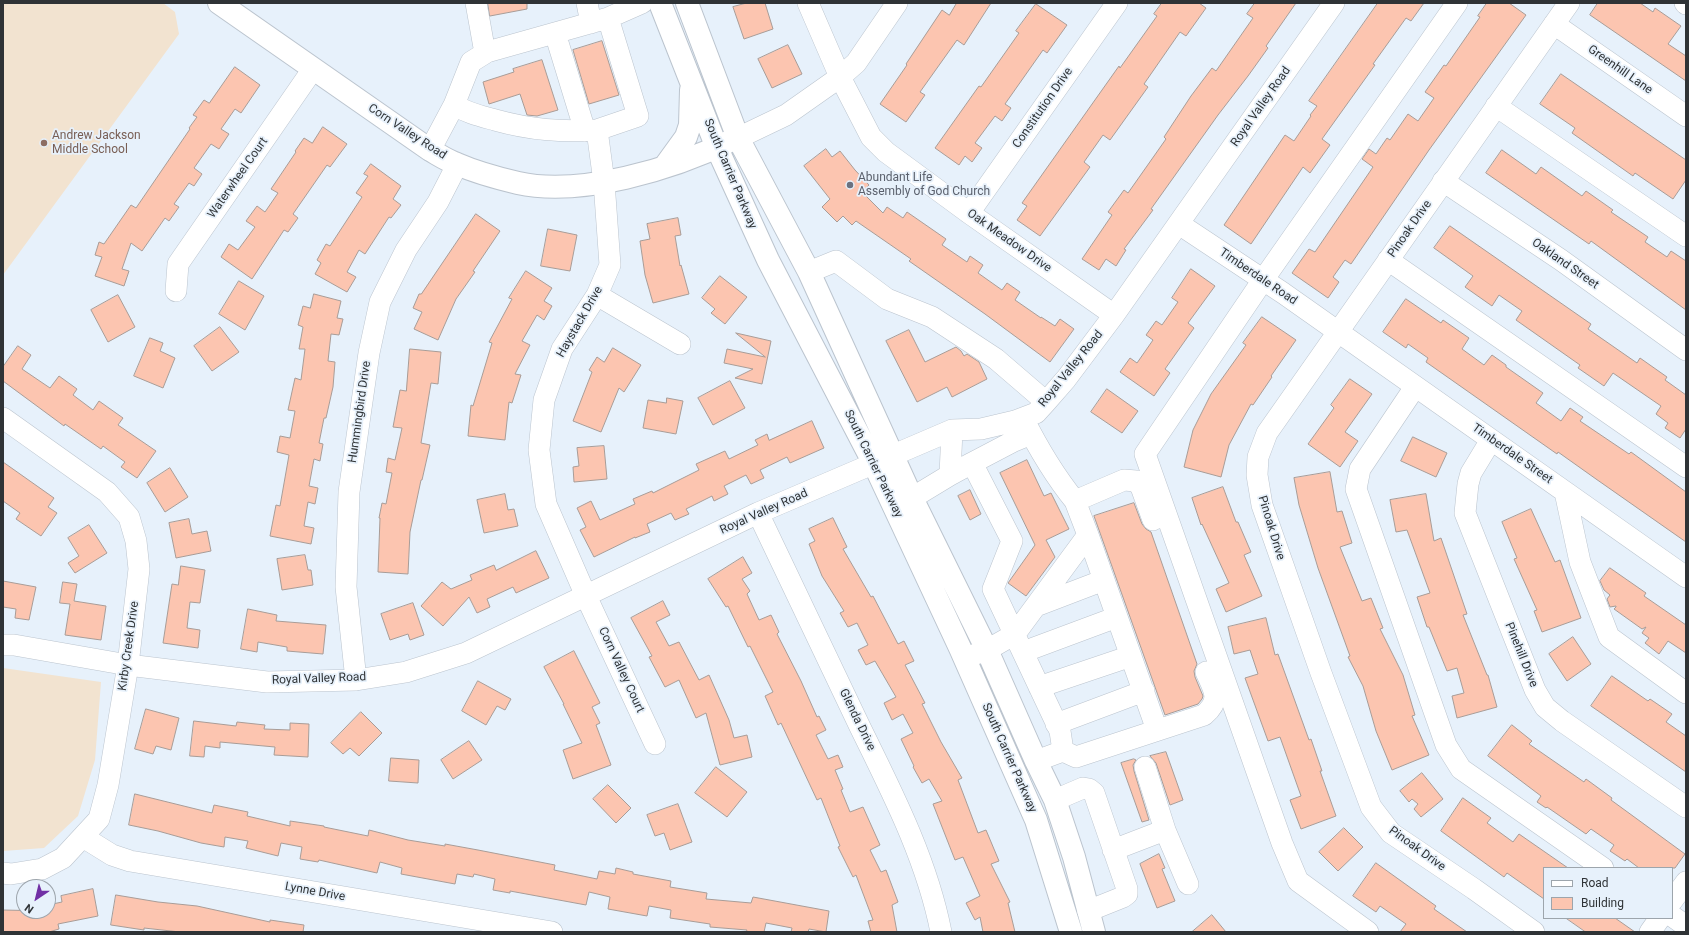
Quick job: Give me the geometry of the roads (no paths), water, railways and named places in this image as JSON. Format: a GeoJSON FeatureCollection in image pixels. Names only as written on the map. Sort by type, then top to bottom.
{"type":"FeatureCollection","features":[{"type":"Feature","properties":{"kind":"main road","name":"Corn Valley Road"},"geometry":{"type":"LineString","coordinates":[[219,3],[430,150],[457,164],[519,183],[559,187],[604,182],[635,176],[717,148],[738,138]]}},
{"type":"Feature","properties":{"kind":"main road","name":"South Carrier Parkway"},"geometry":{"type":"LineString","coordinates":[[660,3],[692,81],[717,148],[768,260],[884,460],[912,498],[987,650],[1036,761],[1055,800],[1074,857],[1091,922]]}},
{"type":"Feature","properties":{"kind":"main road","name":"South Carrier Parkway"},"geometry":{"type":"LineString","coordinates":[[687,3],[738,138],[809,272],[965,658],[1036,820],[1070,930]]}},
{"type":"Feature","properties":{"kind":"main road"},"geometry":{"type":"LineString","coordinates":[[665,166],[686,137],[690,118],[692,81]]}},
{"type":"Feature","properties":{"kind":"main road"},"geometry":{"type":"LineString","coordinates":[[1070,930],[1091,922]]}},
{"type":"Feature","properties":{"kind":"street"},"geometry":{"type":"LineString","coordinates":[[476,3],[485,53]]}},
{"type":"Feature","properties":{"kind":"street"},"geometry":{"type":"LineString","coordinates":[[430,150],[454,105],[472,62],[485,53],[555,33],[595,15],[642,3]]}},
{"type":"Feature","properties":{"kind":"street","name":"Oak Meadow Drive"},"geometry":{"type":"LineString","coordinates":[[808,3],[840,77],[871,137],[886,152],[969,213],[1114,315]]}},
{"type":"Feature","properties":{"kind":"street","name":"Corn Valley Road"},"geometry":{"type":"LineString","coordinates":[[738,138],[786,115],[840,77],[856,63],[897,3]]}},
{"type":"Feature","properties":{"kind":"street","name":"Constitution Drive"},"geometry":{"type":"LineString","coordinates":[[969,213],[1117,3]]}},
{"type":"Feature","properties":{"kind":"street","name":"Royal Valley Road"},"geometry":{"type":"LineString","coordinates":[[3,645],[14,645],[128,665],[268,682],[356,680],[406,672],[466,653],[758,513],[952,430],[1027,426],[1036,413],[1066,379],[1114,315],[1334,3]]}},
{"type":"Feature","properties":{"kind":"street"},"geometry":{"type":"LineString","coordinates":[[1368,932],[1298,881],[1282,843],[1145,454],[1262,280],[1457,3]]}},
{"type":"Feature","properties":{"kind":"street","name":"Pinoak Drive"},"geometry":{"type":"LineString","coordinates":[[1534,932],[1474,889],[1391,833],[1371,808],[1321,673],[1262,505],[1257,475],[1258,457],[1267,433],[1569,3]]}},
{"type":"Feature","properties":{"kind":"street"},"geometry":{"type":"LineString","coordinates":[[454,105],[467,112],[521,127],[563,132],[591,130],[638,116],[595,15]]}},
{"type":"Feature","properties":{"kind":"street","name":"Greenhill Lane"},"geometry":{"type":"LineString","coordinates":[[1554,24],[1686,116]]}},
{"type":"Feature","properties":{"kind":"street","name":"Haystack Drive"},"geometry":{"type":"LineString","coordinates":[[555,33],[591,130],[604,182],[610,265],[597,295],[562,349],[544,400],[538,450],[546,504],[586,596]]}},
{"type":"Feature","properties":{"kind":"street","name":"Waterwheel Court"},"geometry":{"type":"LineString","coordinates":[[176,292],[178,264],[313,69]]}},
{"type":"Feature","properties":{"kind":"street"},"geometry":{"type":"LineString","coordinates":[[1496,106],[1686,236]]}},
{"type":"Feature","properties":{"kind":"street","name":"Hummingbird Drive"},"geometry":{"type":"LineString","coordinates":[[356,680],[346,587],[349,492],[369,354],[380,302],[406,250],[438,202],[457,164]]}},
{"type":"Feature","properties":{"kind":"street","name":"Oakland Street"},"geometry":{"type":"LineString","coordinates":[[1443,181],[1561,260],[1686,350]]}},
{"type":"Feature","properties":{"kind":"street","name":"Timberdale Road"},"geometry":{"type":"LineString","coordinates":[[1178,224],[1338,332]]}},
{"type":"Feature","properties":{"kind":"street"},"geometry":{"type":"LineString","coordinates":[[1388,260],[1686,467]]}},
{"type":"Feature","properties":{"kind":"street"},"geometry":{"type":"LineString","coordinates":[[809,272],[836,261],[887,298],[932,317],[996,359],[1046,402]]}},
{"type":"Feature","properties":{"kind":"street"},"geometry":{"type":"LineString","coordinates":[[597,295],[680,344]]}},
{"type":"Feature","properties":{"kind":"street","name":"Timberdale Street"},"geometry":{"type":"LineString","coordinates":[[1338,332],[1686,577]]}},
{"type":"Feature","properties":{"kind":"street"},"geometry":{"type":"LineString","coordinates":[[1415,387],[1360,469],[1356,489],[1446,745],[1461,769],[1602,867]]}},
{"type":"Feature","properties":{"kind":"street","name":"Kirby Creek Drive"},"geometry":{"type":"LineString","coordinates":[[3,418],[107,492],[129,517],[136,541],[139,569],[128,665],[108,785],[99,820],[63,858],[42,869],[11,874],[3,873]]}},
{"type":"Feature","properties":{"kind":"street"},"geometry":{"type":"LineString","coordinates":[[912,498],[950,475],[1014,441],[1027,426],[1040,453],[1061,484],[1075,501],[1157,730]]}},
{"type":"Feature","properties":{"kind":"street"},"geometry":{"type":"LineString","coordinates":[[950,475],[952,430]]}},
{"type":"Feature","properties":{"kind":"street","name":"Pinehill Drive"},"geometry":{"type":"LineString","coordinates":[[1491,440],[1469,478],[1466,513],[1535,690],[1545,707],[1562,721],[1686,808]]}},
{"type":"Feature","properties":{"kind":"street"},"geometry":{"type":"LineString","coordinates":[[972,463],[1012,541],[993,589],[1060,731],[1063,751]]}},
{"type":"Feature","properties":{"kind":"street"},"geometry":{"type":"LineString","coordinates":[[1036,761],[1063,751],[1076,757],[1204,715],[1213,708],[1216,696],[1141,487],[1136,481],[1124,480],[1075,501]]}},
{"type":"Feature","properties":{"kind":"street"},"geometry":{"type":"LineString","coordinates":[[1565,492],[1580,562],[1610,638],[1686,693]]}},
{"type":"Feature","properties":{"kind":"street","name":"Glenda Drive"},"geometry":{"type":"LineString","coordinates":[[758,513],[883,774],[907,829],[936,907],[941,932]]}},
{"type":"Feature","properties":{"kind":"street"},"geometry":{"type":"LineString","coordinates":[[1019,643],[1036,606],[1088,534]]}},
{"type":"Feature","properties":{"kind":"street"},"geometry":{"type":"LineString","coordinates":[[1036,606],[1104,580]]}},
{"type":"Feature","properties":{"kind":"street","name":"Corn Valley Court"},"geometry":{"type":"LineString","coordinates":[[586,596],[655,744]]}},
{"type":"Feature","properties":{"kind":"street"},"geometry":{"type":"LineString","coordinates":[[965,658],[987,650],[1117,617]]}},
{"type":"Feature","properties":{"kind":"street"},"geometry":{"type":"LineString","coordinates":[[1040,687],[1131,656]]}},
{"type":"Feature","properties":{"kind":"street"},"geometry":{"type":"LineString","coordinates":[[1056,724],[1144,691]]}},
{"type":"Feature","properties":{"kind":"street"},"geometry":{"type":"LineString","coordinates":[[1145,767],[1165,830],[1188,884]]}},
{"type":"Feature","properties":{"kind":"street"},"geometry":{"type":"LineString","coordinates":[[1055,800],[1083,788],[1089,789],[1094,793],[1127,889],[1127,894],[1091,922]]}},
{"type":"Feature","properties":{"kind":"street"},"geometry":{"type":"LineString","coordinates":[[1113,850],[1165,830]]}},
{"type":"Feature","properties":{"kind":"street","name":"Lynne Drive"},"geometry":{"type":"LineString","coordinates":[[83,836],[112,855],[130,861],[552,932]]}},
{"type":"Feature","properties":{"kind":"street"},"geometry":{"type":"LineString","coordinates":[[1673,900],[1686,882]]}},
{"type":"Feature","properties":{"kind":"street"},"geometry":{"type":"LineString","coordinates":[[1673,917],[1686,926]]}},
{"type":"Feature","properties":{"kind":"street"},"geometry":{"type":"LineString","coordinates":[[1650,932],[1659,919]]}},
{"type":"Feature","properties":{"kind":"place","name":"Andrew Jackson Middle School"},"geometry":{"type":"Point","coordinates":[44,143]}},
{"type":"Feature","properties":{"kind":"place","name":"Abundant Life Assembly of God Church"},"geometry":{"type":"Point","coordinates":[850,185]}}]}
